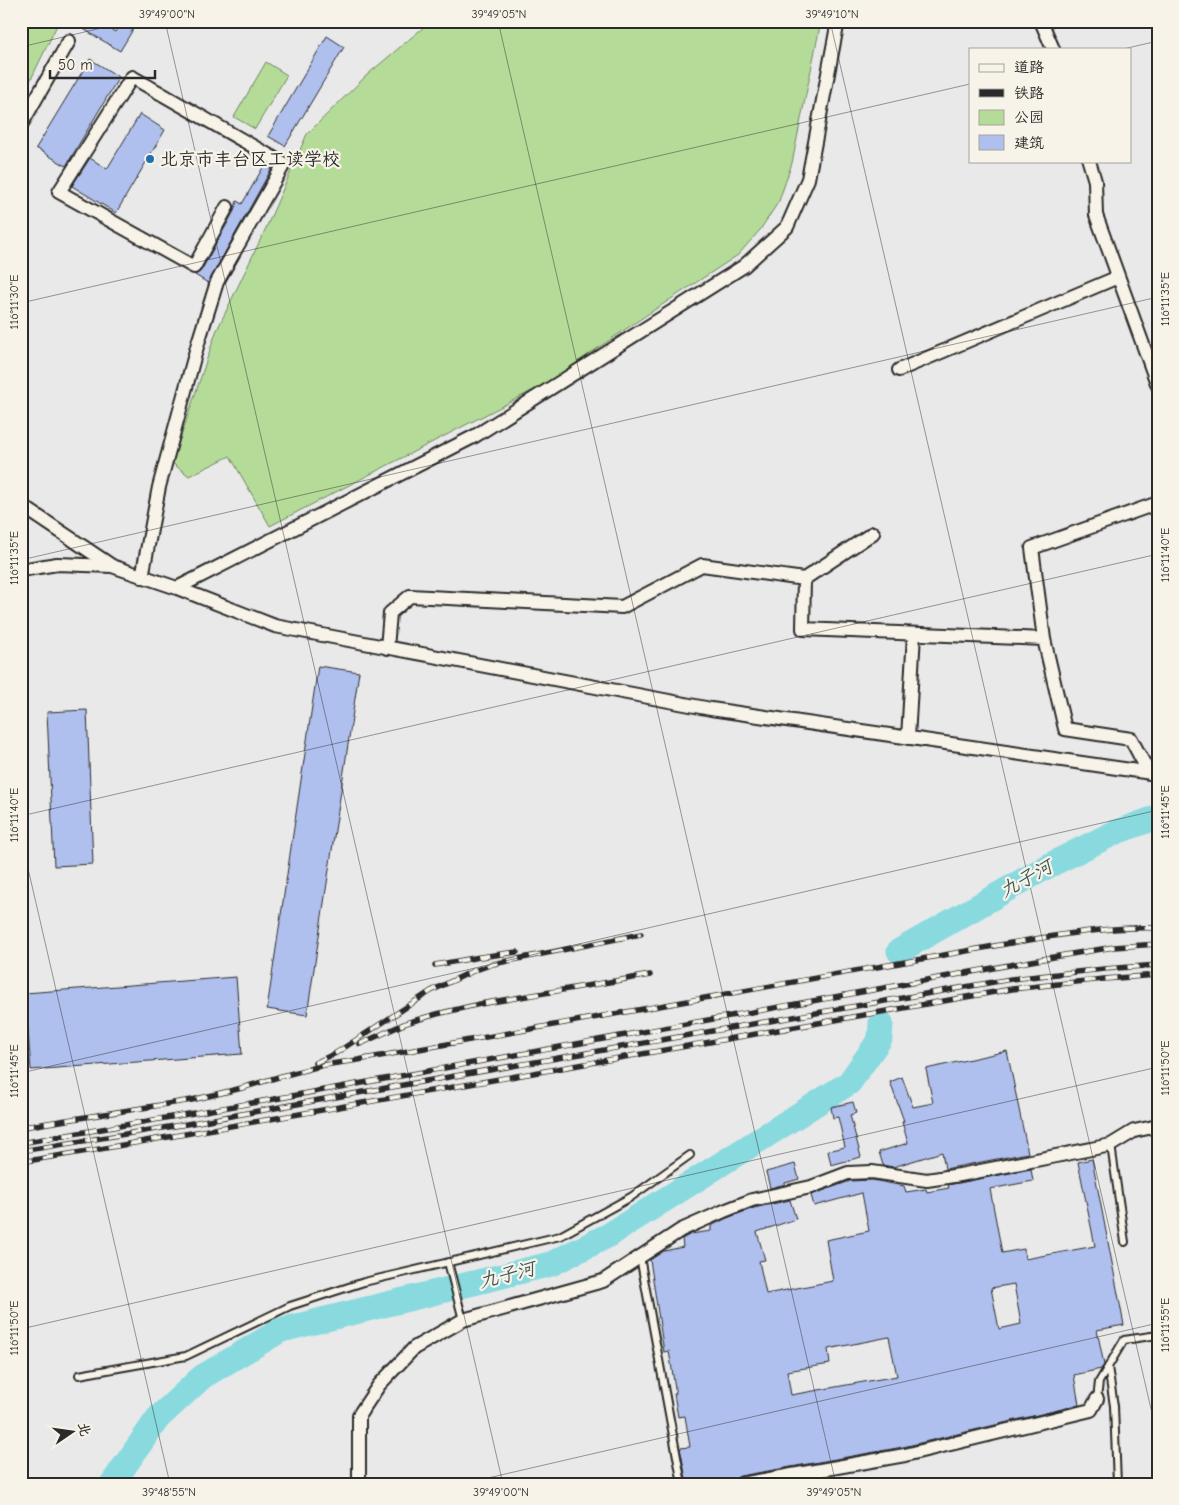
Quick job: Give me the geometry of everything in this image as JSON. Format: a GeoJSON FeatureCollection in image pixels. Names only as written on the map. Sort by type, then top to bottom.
{"type":"FeatureCollection","features":[{"type":"Feature","properties":{"kind":"street"},"geometry":{"type":"LineString","coordinates":[[177,588],[475,436],[744,266],[787,227],[808,179],[838,21]]}},
{"type":"Feature","properties":{"kind":"street"},"geometry":{"type":"LineString","coordinates":[[1041,21],[1053,48]]}},
{"type":"Feature","properties":{"kind":"street"},"geometry":{"type":"LineString","coordinates":[[21,125],[70,40]]}},
{"type":"Feature","properties":{"kind":"street"},"geometry":{"type":"LineString","coordinates":[[142,577],[160,488],[198,343],[217,282],[284,164],[132,77],[58,192],[194,267],[227,207]]}},
{"type":"Feature","properties":{"kind":"street"},"geometry":{"type":"LineString","coordinates":[[1088,162],[1095,181],[1096,215],[1158,386]]}},
{"type":"Feature","properties":{"kind":"street"},"geometry":{"type":"LineString","coordinates":[[899,370],[1118,277]]}},
{"type":"Feature","properties":{"kind":"street"},"geometry":{"type":"LineString","coordinates":[[1153,774],[1131,739],[1065,729],[1044,639],[1032,548],[1158,503]]}},
{"type":"Feature","properties":{"kind":"street"},"geometry":{"type":"LineString","coordinates":[[21,505],[112,566],[177,588],[275,626],[711,709],[1153,774]]}},
{"type":"Feature","properties":{"kind":"street"},"geometry":{"type":"LineString","coordinates":[[387,648],[390,613],[410,596],[622,607],[702,565],[804,579],[873,533]]}},
{"type":"Feature","properties":{"kind":"street"},"geometry":{"type":"LineString","coordinates":[[21,570],[56,564],[112,566]]}},
{"type":"Feature","properties":{"kind":"street"},"geometry":{"type":"LineString","coordinates":[[804,579],[803,629],[1044,639]]}},
{"type":"Feature","properties":{"kind":"street"},"geometry":{"type":"LineString","coordinates":[[908,738],[914,634]]}},
{"type":"Feature","properties":{"kind":"street"},"geometry":{"type":"LineString","coordinates":[[359,1484],[359,1415],[379,1385],[414,1348],[463,1320],[603,1281],[681,1230],[724,1211],[752,1200],[811,1187],[848,1173],[872,1172],[927,1180],[960,1175],[1111,1145],[1134,1131],[1158,1126]]}},
{"type":"Feature","properties":{"kind":"street"},"geometry":{"type":"LineString","coordinates":[[741,1484],[905,1455],[1091,1410],[1097,1400]]}},
{"type":"Feature","properties":{"kind":"lane"},"geometry":{"type":"LineString","coordinates":[[1111,1145],[1125,1242]]}},
{"type":"Feature","properties":{"kind":"lane"},"geometry":{"type":"LineString","coordinates":[[79,1375],[186,1356],[290,1306],[364,1282],[560,1236],[631,1197],[690,1155]]}},
{"type":"Feature","properties":{"kind":"lane"},"geometry":{"type":"LineString","coordinates":[[640,1257],[682,1484]]}},
{"type":"Feature","properties":{"kind":"lane"},"geometry":{"type":"LineString","coordinates":[[448,1262],[463,1320]]}},
{"type":"Feature","properties":{"kind":"lane"},"geometry":{"type":"LineString","coordinates":[[1097,1400],[1099,1382],[1124,1340],[1158,1335]]}},
{"type":"Feature","properties":{"kind":"lane"},"geometry":{"type":"LineString","coordinates":[[1108,1367],[1114,1406],[1117,1484]]}},
{"type":"Feature","properties":{"kind":"green space"},"geometry":{"type":"Polygon","coordinates":[[[21,21],[59,21],[21,100],[21,21]]]}},
{"type":"Feature","properties":{"kind":"green space"},"geometry":{"type":"Polygon","coordinates":[[[431,21],[821,21],[792,163],[779,201],[760,230],[738,255],[545,384],[270,526],[230,456],[189,476],[172,463],[216,332],[266,228],[307,134],[367,75],[431,21]]]}},
{"type":"Feature","properties":{"kind":"green space"},"geometry":{"type":"Polygon","coordinates":[[[266,62],[287,75],[255,129],[234,117],[266,62]]]}},
{"type":"Feature","properties":{"kind":"building"},"geometry":{"type":"Polygon","coordinates":[[[70,21],[96,21],[115,32],[122,21],[138,21],[120,51],[70,21]]]}},
{"type":"Feature","properties":{"kind":"building"},"geometry":{"type":"Polygon","coordinates":[[[327,36],[344,47],[285,146],[268,136],[327,36]]]}},
{"type":"Feature","properties":{"kind":"building"},"geometry":{"type":"Polygon","coordinates":[[[90,59],[119,77],[66,166],[36,148],[90,59]]]}},
{"type":"Feature","properties":{"kind":"building"},"geometry":{"type":"Polygon","coordinates":[[[140,114],[165,130],[116,213],[72,186],[90,158],[107,169],[140,114]]]}},
{"type":"Feature","properties":{"kind":"building"},"geometry":{"type":"Polygon","coordinates":[[[265,164],[272,168],[208,283],[195,275],[201,271],[234,211],[237,201],[242,204],[265,164]]]}},
{"type":"Feature","properties":{"kind":"building"},"geometry":{"type":"Polygon","coordinates":[[[318,666],[359,672],[307,1015],[267,1009],[318,666]]]}},
{"type":"Feature","properties":{"kind":"building"},"geometry":{"type":"Polygon","coordinates":[[[87,710],[93,864],[54,866],[47,712],[87,710]]]}},
{"type":"Feature","properties":{"kind":"building"},"geometry":{"type":"Polygon","coordinates":[[[236,977],[242,1054],[31,1070],[25,993],[236,977]]]}},
{"type":"Feature","properties":{"kind":"building"},"geometry":{"type":"Polygon","coordinates":[[[1007,1051],[1028,1153],[945,1169],[942,1152],[893,1167],[883,1165],[879,1152],[908,1143],[902,1122],[904,1121],[890,1082],[902,1077],[913,1107],[933,1103],[926,1069],[1007,1051]]]}},
{"type":"Feature","properties":{"kind":"building"},"geometry":{"type":"Polygon","coordinates":[[[853,1102],[856,1113],[850,1115],[861,1157],[831,1165],[828,1151],[845,1147],[838,1117],[833,1118],[831,1107],[853,1102]]]}},
{"type":"Feature","properties":{"kind":"building"},"geometry":{"type":"Polygon","coordinates":[[[1092,1159],[1124,1325],[1097,1330],[1104,1365],[1101,1369],[1074,1375],[1079,1405],[903,1447],[740,1476],[735,1479],[708,1484],[687,1484],[680,1448],[690,1447],[685,1416],[678,1417],[669,1351],[664,1352],[650,1260],[664,1251],[683,1247],[682,1239],[691,1234],[711,1231],[711,1226],[727,1218],[754,1208],[790,1200],[796,1219],[757,1232],[765,1260],[759,1261],[766,1294],[833,1281],[826,1240],[869,1231],[862,1193],[814,1206],[811,1195],[850,1181],[872,1180],[904,1186],[906,1192],[926,1189],[927,1192],[949,1188],[948,1185],[1031,1169],[1033,1181],[990,1189],[1002,1253],[1024,1249],[1025,1259],[1095,1246],[1078,1162],[1092,1159]],[[1014,1284],[991,1288],[999,1329],[1021,1324],[1014,1284]],[[889,1337],[828,1349],[830,1364],[787,1371],[791,1395],[897,1376],[889,1337]]]}},
{"type":"Feature","properties":{"kind":"building"},"geometry":{"type":"Polygon","coordinates":[[[795,1164],[799,1179],[770,1188],[766,1172],[795,1164]]]}},
{"type":"Feature","properties":{"kind":"waterway","name":"九子河"},"geometry":{"type":"LineString","coordinates":[[899,951],[1050,865],[1116,832],[1158,817]]}},
{"type":"Feature","properties":{"kind":"waterway","name":"九子河"},"geometry":{"type":"LineString","coordinates":[[112,1484],[158,1418],[202,1377],[281,1330],[551,1264],[609,1235],[849,1083],[880,1039],[881,1023]]}},
{"type":"Feature","properties":{"kind":"railway"},"geometry":{"type":"LineString","coordinates":[[278,1077],[324,1065],[1011,943],[1103,930],[1158,928]]}},
{"type":"Feature","properties":{"kind":"railway"},"geometry":{"type":"LineString","coordinates":[[315,1063],[336,1053],[431,991],[473,971],[493,964],[641,934]]}},
{"type":"Feature","properties":{"kind":"railway"},"geometry":{"type":"LineString","coordinates":[[21,1143],[269,1100],[1059,956],[1114,947],[1158,944]]}},
{"type":"Feature","properties":{"kind":"railway"},"geometry":{"type":"LineString","coordinates":[[435,965],[517,952]]}},
{"type":"Feature","properties":{"kind":"railway"},"geometry":{"type":"LineString","coordinates":[[21,1151],[181,1125],[1011,979],[1158,965]]}},
{"type":"Feature","properties":{"kind":"railway"},"geometry":{"type":"LineString","coordinates":[[360,1044],[406,1023],[437,1014],[480,1004],[650,975]]}},
{"type":"Feature","properties":{"kind":"railway"},"geometry":{"type":"LineString","coordinates":[[21,1162],[1012,989],[1158,975]]}},
{"type":"Feature","properties":{"kind":"railway"},"geometry":{"type":"LineString","coordinates":[[23,1127],[192,1100],[285,1075]]}},
{"type":"Feature","properties":{"kind":"place","name":"北京市丰台区工读学校"},"geometry":{"type":"Point","coordinates":[150,159]}}]}
